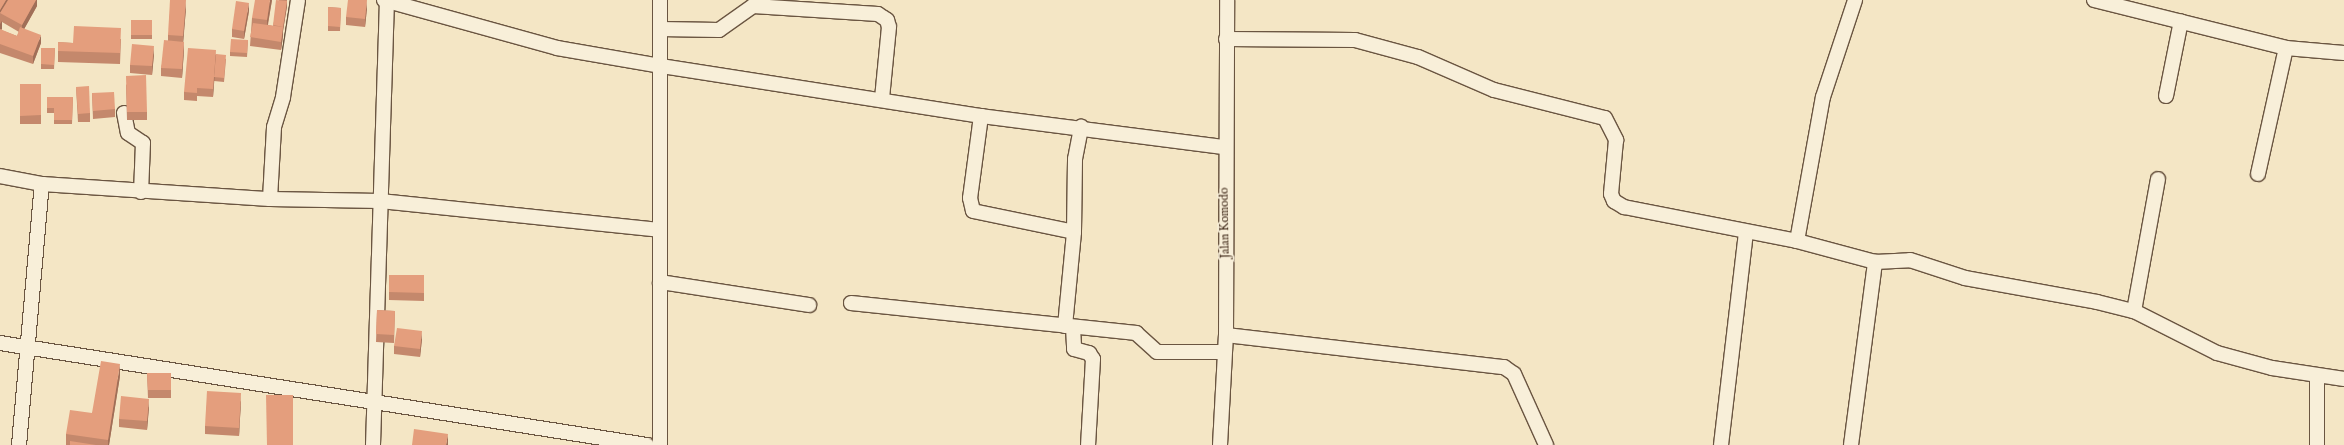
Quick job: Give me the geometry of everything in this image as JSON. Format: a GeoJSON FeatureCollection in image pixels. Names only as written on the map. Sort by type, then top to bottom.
{"type":"FeatureCollection","features":[{"type":"Feature","properties":{"kind":"street"},"geometry":{"type":"LineString","coordinates":[[270,199],[274,127],[283,97],[298,0]]}},
{"type":"Feature","properties":{"kind":"street"},"geometry":{"type":"LineString","coordinates":[[373,445],[371,400],[380,201],[386,0],[557,48],[981,116],[1081,127],[1224,147]]}},
{"type":"Feature","properties":{"kind":"street"},"geometry":{"type":"LineString","coordinates":[[660,0],[662,66],[659,230],[660,445]]}},
{"type":"Feature","properties":{"kind":"street","name":"Jalan Komodo"},"geometry":{"type":"LineString","coordinates":[[1220,445],[1223,352],[1226,334],[1224,147],[1227,0]]}},
{"type":"Feature","properties":{"kind":"street"},"geometry":{"type":"LineString","coordinates":[[1797,241],[1823,97],[1855,0]]}},
{"type":"Feature","properties":{"kind":"street"},"geometry":{"type":"LineString","coordinates":[[2094,0],[2286,48],[2343,49]]}},
{"type":"Feature","properties":{"kind":"street"},"geometry":{"type":"LineString","coordinates":[[660,29],[719,30],[752,6],[775,5],[814,13],[866,6],[887,20],[889,27],[882,99]]}},
{"type":"Feature","properties":{"kind":"street"},"geometry":{"type":"LineString","coordinates":[[2166,96],[2181,21]]}},
{"type":"Feature","properties":{"kind":"street"},"geometry":{"type":"LineString","coordinates":[[1226,40],[1355,40],[1418,57],[1494,90],[1596,114],[1610,122],[1616,140],[1612,194],[1618,205],[1746,233],[1797,241],[1875,262],[1910,260],[1965,278],[2134,311],[2217,353],[2317,377],[2344,379]]}},
{"type":"Feature","properties":{"kind":"street"},"geometry":{"type":"LineString","coordinates":[[2258,174],[2286,48]]}},
{"type":"Feature","properties":{"kind":"street"},"geometry":{"type":"LineString","coordinates":[[124,113],[128,133],[143,143],[141,192]]}},
{"type":"Feature","properties":{"kind":"street"},"geometry":{"type":"LineString","coordinates":[[981,116],[970,198],[973,211],[1074,232]]}},
{"type":"Feature","properties":{"kind":"street"},"geometry":{"type":"LineString","coordinates":[[1081,127],[1074,159],[1074,232],[1069,326],[1074,349],[1090,353],[1093,359],[1088,445]]}},
{"type":"Feature","properties":{"kind":"street"},"geometry":{"type":"LineString","coordinates":[[0,176],[42,184],[141,192],[270,199],[380,201],[659,230]]}},
{"type":"Feature","properties":{"kind":"street"},"geometry":{"type":"LineString","coordinates":[[2134,311],[2158,179]]}},
{"type":"Feature","properties":{"kind":"street"},"geometry":{"type":"LineString","coordinates":[[19,445],[25,347],[42,184]]}},
{"type":"Feature","properties":{"kind":"street"},"geometry":{"type":"LineString","coordinates":[[1721,445],[1746,233]]}},
{"type":"Feature","properties":{"kind":"street"},"geometry":{"type":"LineString","coordinates":[[1851,445],[1875,262]]}},
{"type":"Feature","properties":{"kind":"street"},"geometry":{"type":"LineString","coordinates":[[660,282],[809,304]]}},
{"type":"Feature","properties":{"kind":"street"},"geometry":{"type":"LineString","coordinates":[[851,303],[1136,333],[1157,352],[1223,352]]}},
{"type":"Feature","properties":{"kind":"street"},"geometry":{"type":"LineString","coordinates":[[1226,334],[1504,367],[1514,374],[1546,445]]}},
{"type":"Feature","properties":{"kind":"street"},"geometry":{"type":"LineString","coordinates":[[0,344],[371,400],[647,445]]}},
{"type":"Feature","properties":{"kind":"street"},"geometry":{"type":"LineString","coordinates":[[2317,377],[2317,445]]}},
{"type":"Feature","properties":{"kind":"building"},"geometry":{"type":"Polygon","coordinates":[[[0,0],[6,0],[0,10],[0,0]]]}},
{"type":"Feature","properties":{"kind":"building"},"geometry":{"type":"Polygon","coordinates":[[[8,0],[36,0],[22,25],[0,13],[8,0]]]}},
{"type":"Feature","properties":{"kind":"building"},"geometry":{"type":"Polygon","coordinates":[[[170,0],[186,0],[183,36],[168,35],[170,0]]]}},
{"type":"Feature","properties":{"kind":"building"},"geometry":{"type":"Polygon","coordinates":[[[255,0],[270,0],[267,20],[252,18],[255,0]]]}},
{"type":"Feature","properties":{"kind":"building"},"geometry":{"type":"Polygon","coordinates":[[[276,0],[287,1],[283,27],[273,25],[276,0]]]}},
{"type":"Feature","properties":{"kind":"building"},"geometry":{"type":"Polygon","coordinates":[[[348,0],[367,0],[365,19],[346,17],[348,0]]]}},
{"type":"Feature","properties":{"kind":"building"},"geometry":{"type":"Polygon","coordinates":[[[236,1],[249,3],[244,31],[232,29],[236,1]]]}},
{"type":"Feature","properties":{"kind":"building"},"geometry":{"type":"Polygon","coordinates":[[[328,7],[341,8],[340,27],[328,26],[328,7]]]}},
{"type":"Feature","properties":{"kind":"building"},"geometry":{"type":"Polygon","coordinates":[[[131,20],[152,20],[152,35],[131,35],[131,20]]]}},
{"type":"Feature","properties":{"kind":"building"},"geometry":{"type":"Polygon","coordinates":[[[253,23],[283,27],[281,42],[250,37],[253,23]]]}},
{"type":"Feature","properties":{"kind":"building"},"geometry":{"type":"Polygon","coordinates":[[[74,26],[121,28],[120,53],[58,51],[58,42],[73,43],[74,26]]]}},
{"type":"Feature","properties":{"kind":"building"},"geometry":{"type":"Polygon","coordinates":[[[20,27],[41,35],[33,56],[0,44],[0,29],[17,36],[20,27]]]}},
{"type":"Feature","properties":{"kind":"building"},"geometry":{"type":"Polygon","coordinates":[[[231,39],[248,40],[247,53],[230,52],[231,39]]]}},
{"type":"Feature","properties":{"kind":"building"},"geometry":{"type":"Polygon","coordinates":[[[164,40],[184,42],[182,69],[161,68],[164,40]]]}},
{"type":"Feature","properties":{"kind":"building"},"geometry":{"type":"Polygon","coordinates":[[[132,44],[154,46],[152,66],[130,65],[132,44]]]}},
{"type":"Feature","properties":{"kind":"building"},"geometry":{"type":"Polygon","coordinates":[[[41,48],[55,48],[54,65],[41,64],[41,48]]]}},
{"type":"Feature","properties":{"kind":"building"},"geometry":{"type":"Polygon","coordinates":[[[188,48],[216,50],[213,89],[197,88],[197,93],[184,92],[188,48]]]}},
{"type":"Feature","properties":{"kind":"building"},"geometry":{"type":"Polygon","coordinates":[[[216,54],[226,55],[224,78],[214,77],[216,54]]]}},
{"type":"Feature","properties":{"kind":"building"},"geometry":{"type":"Polygon","coordinates":[[[146,75],[147,112],[127,112],[126,76],[146,75]]]}},
{"type":"Feature","properties":{"kind":"building"},"geometry":{"type":"Polygon","coordinates":[[[20,84],[41,84],[41,115],[20,116],[20,84]]]}},
{"type":"Feature","properties":{"kind":"building"},"geometry":{"type":"Polygon","coordinates":[[[89,86],[90,113],[78,114],[76,87],[89,86]]]}},
{"type":"Feature","properties":{"kind":"building"},"geometry":{"type":"Polygon","coordinates":[[[114,92],[115,109],[93,111],[92,93],[114,92]]]}},
{"type":"Feature","properties":{"kind":"building"},"geometry":{"type":"Polygon","coordinates":[[[47,97],[73,97],[72,120],[54,120],[54,108],[47,108],[47,97]]]}},
{"type":"Feature","properties":{"kind":"building"},"geometry":{"type":"Polygon","coordinates":[[[389,275],[424,275],[424,293],[389,292],[389,275]]]}},
{"type":"Feature","properties":{"kind":"building"},"geometry":{"type":"Polygon","coordinates":[[[377,310],[395,311],[394,335],[376,334],[377,310]]]}},
{"type":"Feature","properties":{"kind":"building"},"geometry":{"type":"Polygon","coordinates":[[[397,328],[422,331],[420,349],[394,346],[397,328]]]}},
{"type":"Feature","properties":{"kind":"building"},"geometry":{"type":"Polygon","coordinates":[[[101,361],[120,364],[108,440],[66,434],[70,410],[92,413],[101,361]]]}},
{"type":"Feature","properties":{"kind":"building"},"geometry":{"type":"Polygon","coordinates":[[[147,373],[171,373],[171,390],[148,390],[147,373]]]}},
{"type":"Feature","properties":{"kind":"building"},"geometry":{"type":"Polygon","coordinates":[[[207,391],[241,393],[239,428],[205,426],[207,391]]]}},
{"type":"Feature","properties":{"kind":"building"},"geometry":{"type":"Polygon","coordinates":[[[266,395],[293,395],[293,445],[267,445],[266,395]]]}},
{"type":"Feature","properties":{"kind":"building"},"geometry":{"type":"Polygon","coordinates":[[[121,396],[149,399],[147,421],[119,419],[121,396]]]}},
{"type":"Feature","properties":{"kind":"building"},"geometry":{"type":"Polygon","coordinates":[[[414,429],[448,434],[446,445],[412,445],[414,429]]]}},
{"type":"Feature","properties":{"kind":"building"},"geometry":{"type":"Polygon","coordinates":[[[70,441],[96,445],[70,445],[70,441]]]}}]}
